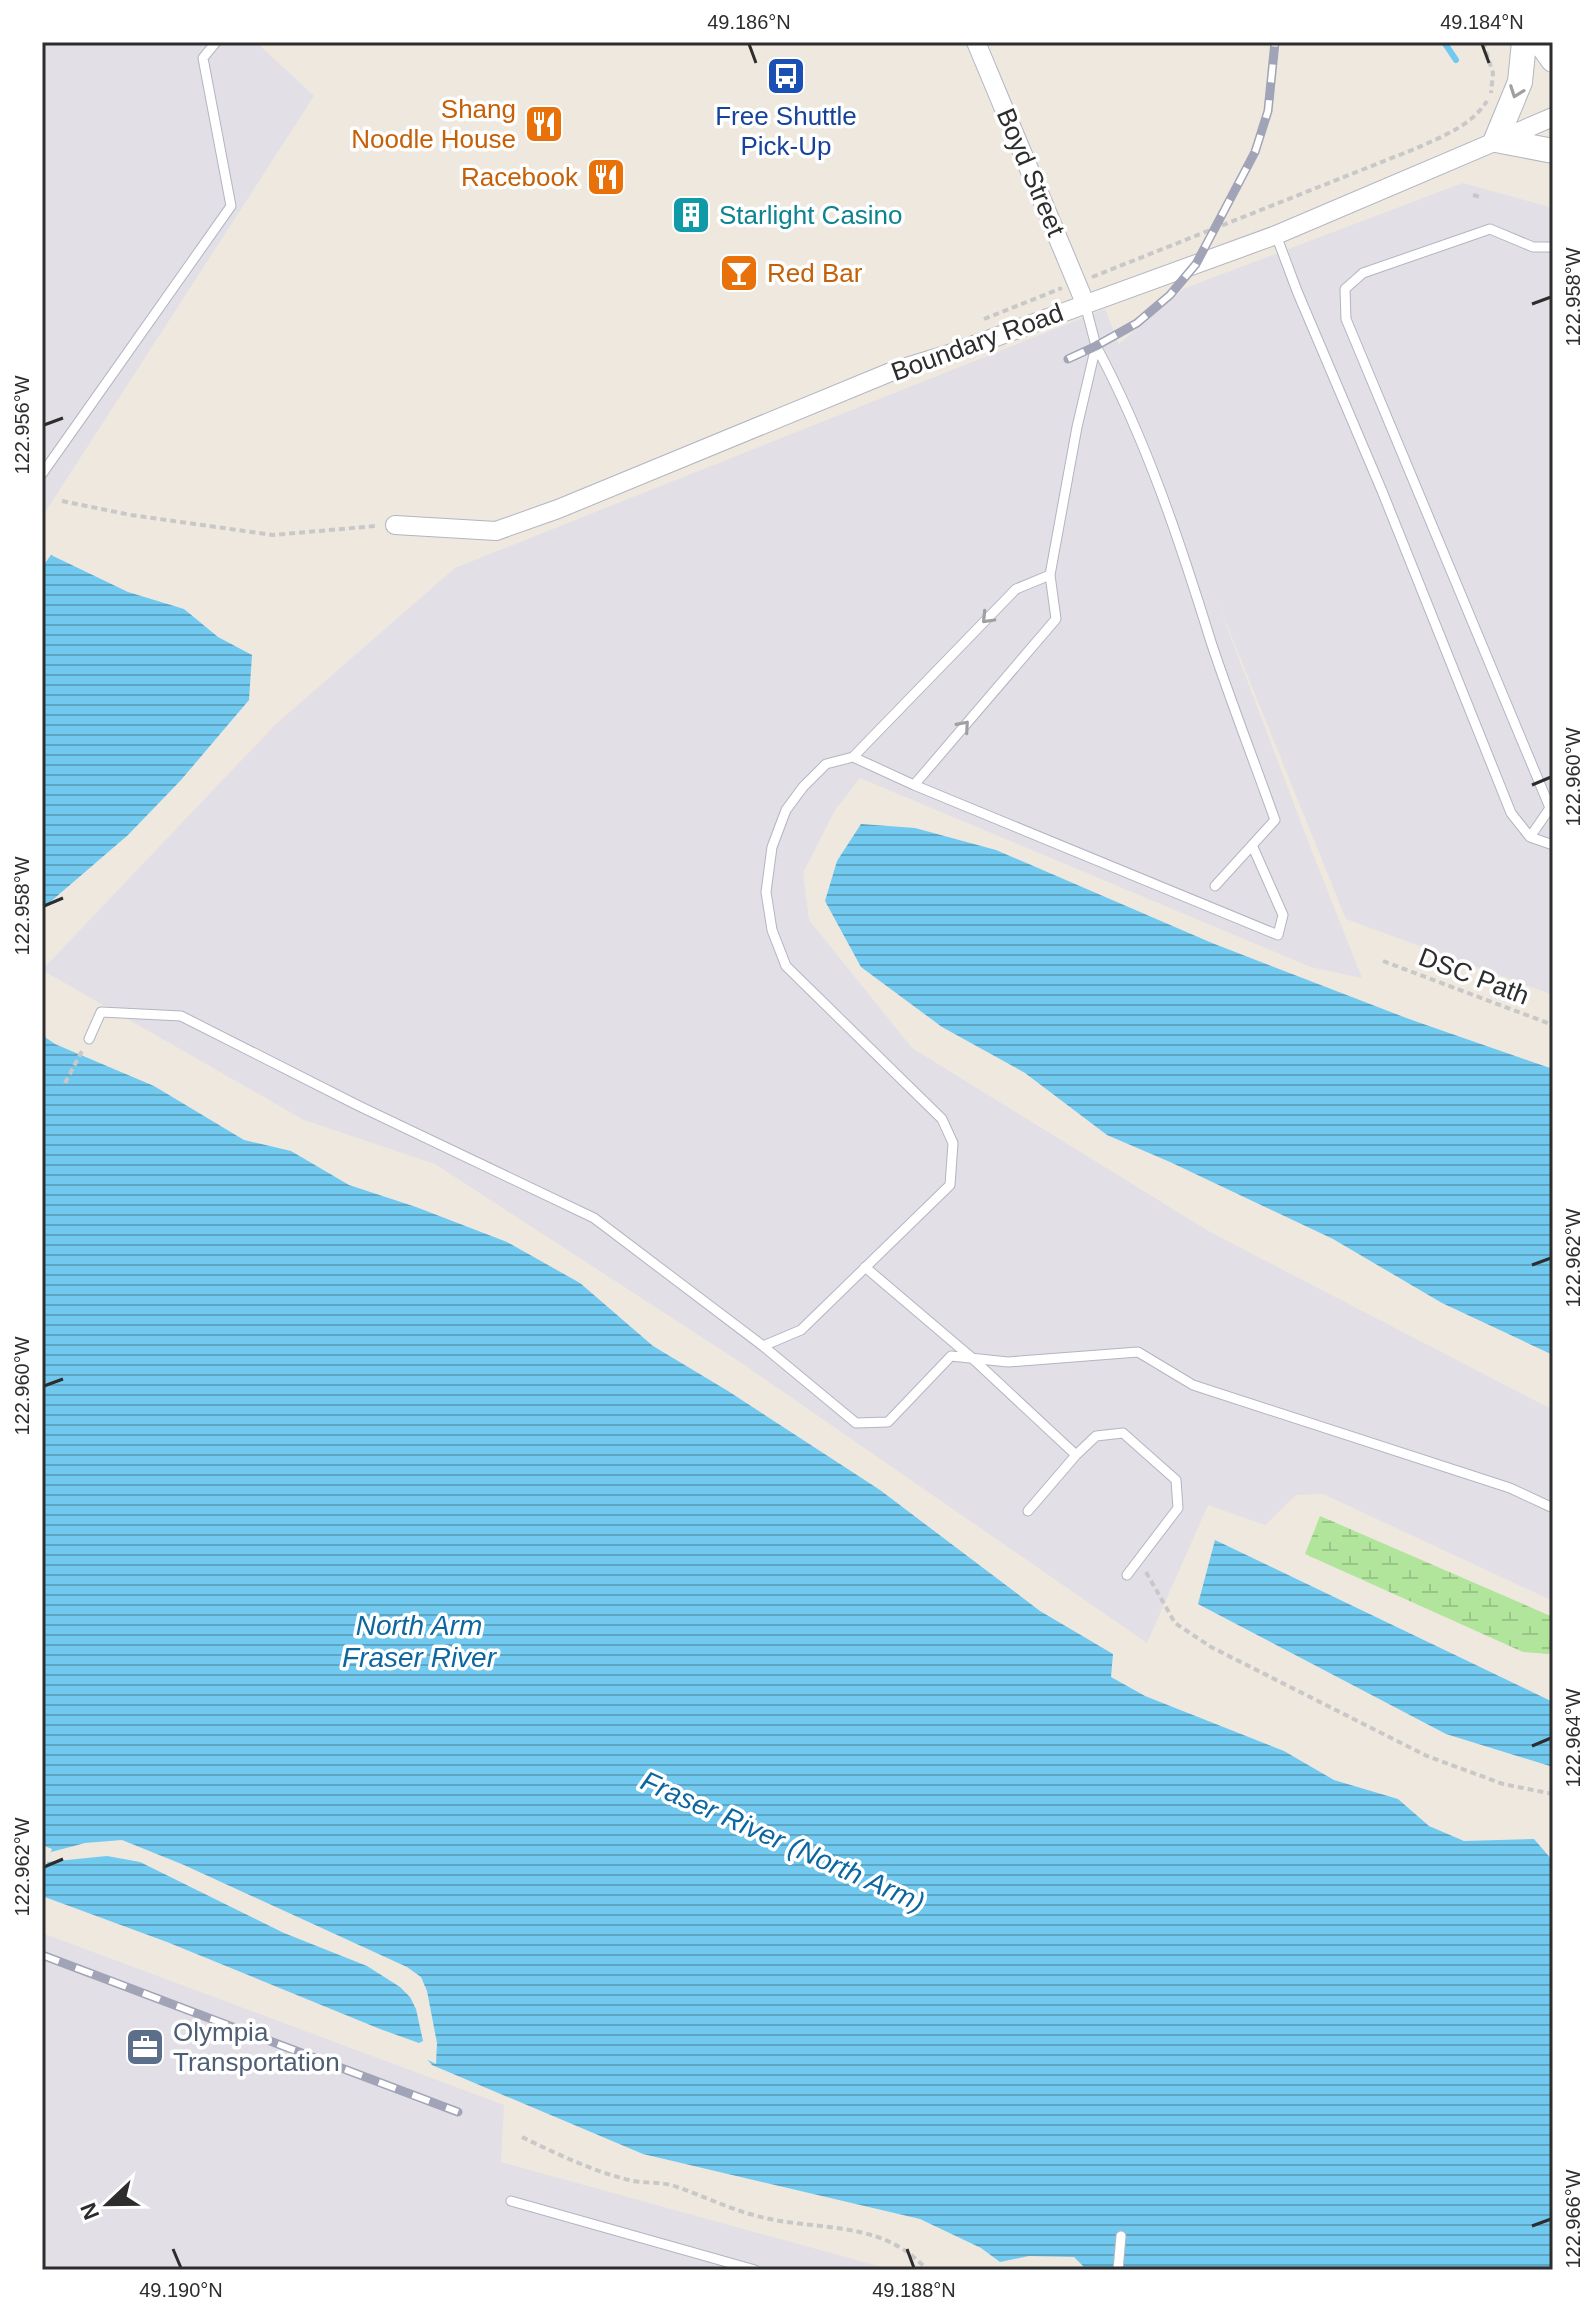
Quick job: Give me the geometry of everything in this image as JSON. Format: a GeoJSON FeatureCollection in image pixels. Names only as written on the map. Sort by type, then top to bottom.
{"type":"FeatureCollection","features":[{"type":"Feature","properties":{"kind":"main road"},"geometry":{"type":"LineString","coordinates":[[1524,42],[1520,82],[1496,140],[1553,151]]}},
{"type":"Feature","properties":{"kind":"main road"},"geometry":{"type":"LineString","coordinates":[[1540,42],[1553,60]]}},
{"type":"Feature","properties":{"kind":"street","name":"Boyd Street"},"geometry":{"type":"LineString","coordinates":[[976,42],[1085,303]]}},
{"type":"Feature","properties":{"kind":"street","name":"Boundary Road"},"geometry":{"type":"LineString","coordinates":[[395,525],[496,531],[558,509],[893,371],[952,353],[1276,235],[1553,117]]}},
{"type":"Feature","properties":{"kind":"lane"},"geometry":{"type":"LineString","coordinates":[[42,474],[231,206],[203,58],[216,42]]}},
{"type":"Feature","properties":{"kind":"lane"},"geometry":{"type":"LineString","coordinates":[[1530,837],[1550,808],[1346,319],[1345,289],[1363,273],[1490,229],[1533,247],[1553,247]]}},
{"type":"Feature","properties":{"kind":"lane"},"geometry":{"type":"LineString","coordinates":[[1276,235],[1511,813],[1530,837],[1553,845]]}},
{"type":"Feature","properties":{"kind":"lane"},"geometry":{"type":"LineString","coordinates":[[1085,303],[1096,346],[1121,394],[1194,584],[1212,644],[1275,820],[1215,886]]}},
{"type":"Feature","properties":{"kind":"lane"},"geometry":{"type":"LineString","coordinates":[[914,785],[1056,619],[1050,575],[1077,427],[1096,346]]}},
{"type":"Feature","properties":{"kind":"lane"},"geometry":{"type":"LineString","coordinates":[[763,1346],[801,1330],[950,1185],[953,1143],[942,1119],[786,966],[772,930],[766,892],[772,847],[786,810],[826,764],[853,757],[1016,589],[1050,575]]}},
{"type":"Feature","properties":{"kind":"lane"},"geometry":{"type":"LineString","coordinates":[[853,757],[1278,935],[1283,915],[1252,845]]}},
{"type":"Feature","properties":{"kind":"lane"},"geometry":{"type":"LineString","coordinates":[[89,1039],[101,1012],[181,1016],[359,1106],[594,1218],[763,1346],[856,1423],[888,1422],[951,1356],[1008,1362],[1138,1352],[1193,1385],[1510,1488],[1553,1508]]}},
{"type":"Feature","properties":{"kind":"lane"},"geometry":{"type":"LineString","coordinates":[[865,1267],[972,1358],[1076,1455]]}},
{"type":"Feature","properties":{"kind":"lane"},"geometry":{"type":"LineString","coordinates":[[1028,1511],[1096,1436],[1123,1433],[1176,1480],[1178,1508],[1127,1575]]}},
{"type":"Feature","properties":{"kind":"lane"},"geometry":{"type":"LineString","coordinates":[[511,2201],[755,2270]]}},
{"type":"Feature","properties":{"kind":"lane"},"geometry":{"type":"LineString","coordinates":[[1118,2270],[1121,2236]]}},
{"type":"Feature","properties":{"kind":"path"},"geometry":{"type":"LineString","coordinates":[[1483,42],[1493,73]]}},
{"type":"Feature","properties":{"kind":"path"},"geometry":{"type":"LineString","coordinates":[[1473,195],[1481,197]]}},
{"type":"Feature","properties":{"kind":"path"},"geometry":{"type":"LineString","coordinates":[[62,501],[131,515],[273,535],[395,525]]}},
{"type":"Feature","properties":{"kind":"path","name":"DSC Path"},"geometry":{"type":"LineString","coordinates":[[1383,961],[1553,1025]]}},
{"type":"Feature","properties":{"kind":"path"},"geometry":{"type":"LineString","coordinates":[[65,1083],[89,1039]]}},
{"type":"Feature","properties":{"kind":"path"},"geometry":{"type":"LineString","coordinates":[[1139,1559],[1175,1623],[1211,1647],[1427,1756],[1503,1784],[1553,1794]]}},
{"type":"Feature","properties":{"kind":"path"},"geometry":{"type":"LineString","coordinates":[[522,2137],[578,2164],[631,2181],[674,2185],[718,2204],[760,2217],[846,2228],[888,2242],[915,2256],[927,2270]]}},
{"type":"Feature","properties":{"kind":"shaded area"},"geometry":{"type":"Polygon","coordinates":[[[42,42],[256,42],[314,96],[42,517],[42,42]]]}},
{"type":"Feature","properties":{"kind":"shaded area"},"geometry":{"type":"Polygon","coordinates":[[[1463,183],[1553,208],[1553,995],[1346,919],[1214,593],[1362,978],[1311,967],[860,778],[835,810],[803,873],[809,920],[912,1048],[1210,1232],[1553,1410],[1553,1601],[1323,1494],[1296,1495],[1265,1525],[1208,1505],[1147,1643],[740,1362],[435,1164],[304,1120],[42,970],[276,724],[455,568],[1105,309],[1119,344],[1185,288],[1463,183]]]}},
{"type":"Feature","properties":{"kind":"shaded area","name":"Olympia Transportation"},"geometry":{"type":"Polygon","coordinates":[[[42,1933],[504,2105],[501,2162],[892,2270],[42,2270],[42,1933]]]}},
{"type":"Feature","properties":{"kind":"green space"},"geometry":{"type":"Polygon","coordinates":[[[1320,1516],[1553,1617],[1553,1652],[1523,1652],[1305,1554],[1320,1516]]]}},
{"type":"Feature","properties":{"kind":"water"},"geometry":{"type":"Polygon","coordinates":[[[51,555],[128,592],[184,609],[218,637],[252,655],[249,700],[181,780],[128,835],[42,909],[42,567],[51,555]]]}},
{"type":"Feature","properties":{"kind":"water"},"geometry":{"type":"Polygon","coordinates":[[[861,824],[915,828],[996,850],[1212,943],[1409,1019],[1553,1069],[1553,1355],[1442,1303],[1333,1239],[1107,1135],[1025,1073],[942,1027],[861,967],[825,901],[837,861],[861,824]]]}},
{"type":"Feature","properties":{"kind":"water","name":"North Arm Fraser River"},"geometry":{"type":"Polygon","coordinates":[[[42,1035],[55,1044],[154,1086],[244,1140],[291,1151],[349,1185],[507,1242],[580,1283],[653,1346],[880,1490],[1040,1611],[1113,1654],[1111,1677],[1145,1696],[1284,1751],[1334,1780],[1398,1799],[1429,1826],[1464,1841],[1534,1839],[1553,1861],[1553,2270],[1087,2270],[1074,2257],[1029,2256],[1000,2262],[981,2248],[920,2219],[643,2154],[432,2065],[417,2047],[141,1936],[42,1902],[42,1877],[52,1849],[42,1845],[42,1035]]]}},
{"type":"Feature","properties":{"kind":"water"},"geometry":{"type":"Polygon","coordinates":[[[1215,1540],[1553,1702],[1553,1767],[1446,1734],[1198,1604],[1215,1540]]]}},
{"type":"Feature","properties":{"kind":"pier"},"geometry":{"type":"Polygon","coordinates":[[[122,1840],[184,1865],[407,1967],[421,1977],[427,1991],[437,2043],[436,2064],[415,2050],[385,2041],[232,1976],[140,1939],[42,1905],[42,1896],[167,1942],[380,2029],[419,2043],[423,2041],[410,1997],[367,1966],[284,1933],[140,1862],[107,1856],[47,1862],[51,1852],[85,1843],[122,1840]]]}},
{"type":"Feature","properties":{"kind":"waterway"},"geometry":{"type":"LineString","coordinates":[[1444,42],[1456,60]]}},
{"type":"Feature","properties":{"kind":"railway"},"geometry":{"type":"LineString","coordinates":[[1068,359],[1137,323],[1170,295],[1196,264],[1255,152],[1268,111],[1275,42]]}},
{"type":"Feature","properties":{"kind":"railway"},"geometry":{"type":"LineString","coordinates":[[42,1955],[458,2112]]}},
{"type":"Feature","properties":{"kind":"place","name":"Free Shuttle Pick-Up"},"geometry":{"type":"Point","coordinates":[786,76]}},
{"type":"Feature","properties":{"kind":"place","name":"Shang Noodle House"},"geometry":{"type":"Point","coordinates":[544,124]}},
{"type":"Feature","properties":{"kind":"place","name":"Racebook"},"geometry":{"type":"Point","coordinates":[606,177]}},
{"type":"Feature","properties":{"kind":"place","name":"Starlight Casino"},"geometry":{"type":"Point","coordinates":[691,215]}},
{"type":"Feature","properties":{"kind":"place","name":"Red Bar"},"geometry":{"type":"Point","coordinates":[739,273]}},
{"type":"Feature","properties":{"kind":"place","name":"Olympia Transportation"},"geometry":{"type":"Point","coordinates":[145,2047]}},
{"type":"Feature","properties":{"kind":"water label","name":"Fraser River (North Arm)"},"geometry":{"type":"Point","coordinates":[783,1841]}}]}
